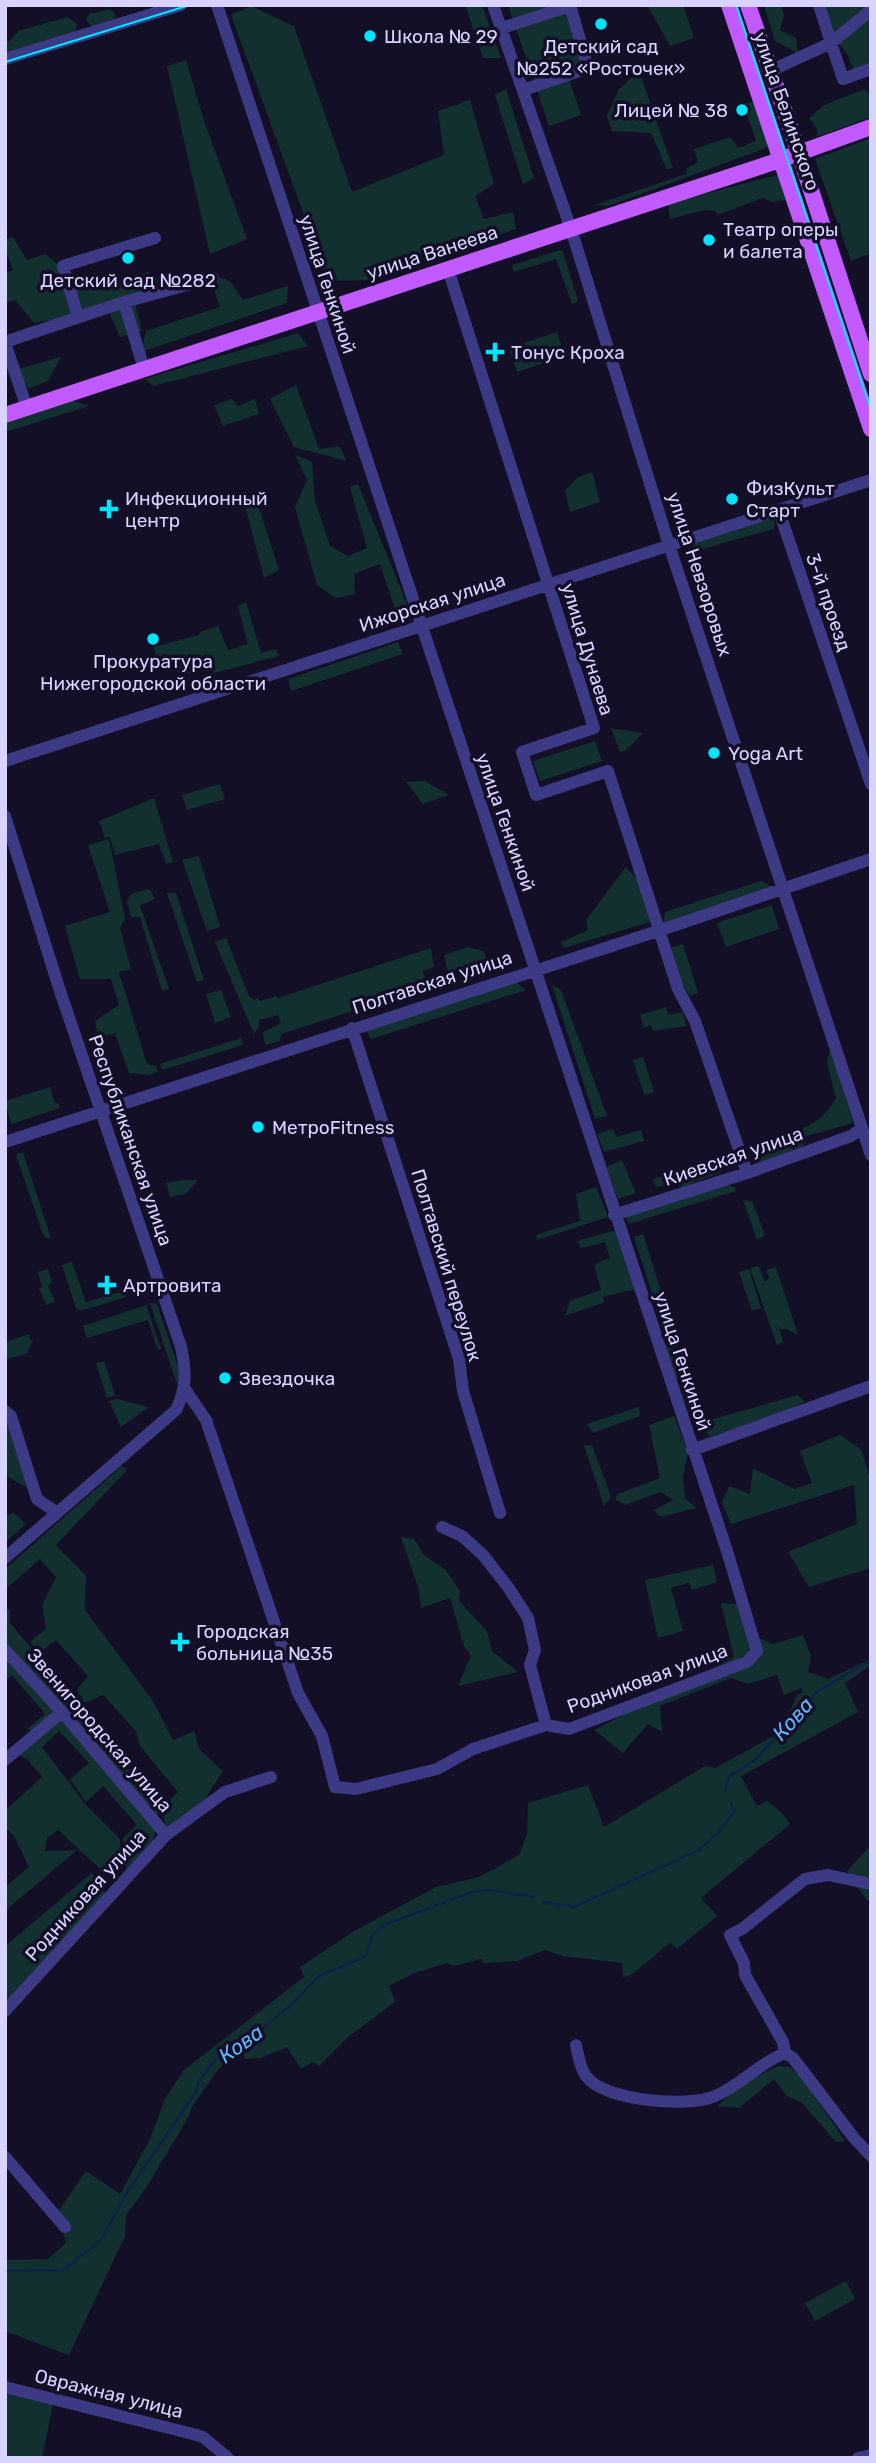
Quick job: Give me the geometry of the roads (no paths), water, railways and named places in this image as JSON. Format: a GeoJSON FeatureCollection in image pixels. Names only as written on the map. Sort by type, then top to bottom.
{"type":"FeatureCollection","features":[{"type":"Feature","properties":{"kind":"main road","name":"улица Белинского"},"geometry":{"type":"LineString","coordinates":[[729,5],[871,429]]}},
{"type":"Feature","properties":{"kind":"main road","name":"улица Белинского"},"geometry":{"type":"LineString","coordinates":[[748,5],[871,374]]}},
{"type":"Feature","properties":{"kind":"main road","name":"улица Ванеева"},"geometry":{"type":"LineString","coordinates":[[5,415],[448,270],[871,127]]}},
{"type":"Feature","properties":{"kind":"street"},"geometry":{"type":"LineString","coordinates":[[5,59],[181,5]]}},
{"type":"Feature","properties":{"kind":"street","name":"улица Генкиной"},"geometry":{"type":"LineString","coordinates":[[217,5],[757,1651]]}},
{"type":"Feature","properties":{"kind":"street","name":"улица Невзоровых"},"geometry":{"type":"LineString","coordinates":[[493,5],[571,229],[669,545],[871,1155]]}},
{"type":"Feature","properties":{"kind":"street"},"geometry":{"type":"LineString","coordinates":[[819,5],[843,79],[871,69]]}},
{"type":"Feature","properties":{"kind":"street"},"geometry":{"type":"LineString","coordinates":[[502,28],[570,6],[588,68],[523,90]]}},
{"type":"Feature","properties":{"kind":"street"},"geometry":{"type":"LineString","coordinates":[[770,71],[831,43],[871,10]]}},
{"type":"Feature","properties":{"kind":"street"},"geometry":{"type":"LineString","coordinates":[[78,317],[63,266],[155,238]]}},
{"type":"Feature","properties":{"kind":"street","name":"улица Дунаева"},"geometry":{"type":"LineString","coordinates":[[448,270],[594,728],[522,752],[536,795],[608,771],[678,989],[694,1017],[747,1173]]}},
{"type":"Feature","properties":{"kind":"street"},"geometry":{"type":"LineString","coordinates":[[27,408],[5,342],[124,302],[213,278]]}},
{"type":"Feature","properties":{"kind":"street"},"geometry":{"type":"LineString","coordinates":[[124,302],[144,369]]}},
{"type":"Feature","properties":{"kind":"street","name":"Ижорская улица"},"geometry":{"type":"LineString","coordinates":[[5,761],[871,480]]}},
{"type":"Feature","properties":{"kind":"street","name":"3-й проезд"},"geometry":{"type":"LineString","coordinates":[[779,511],[871,784]]}},
{"type":"Feature","properties":{"kind":"street","name":"Республиканская улица"},"geometry":{"type":"LineString","coordinates":[[5,816],[60,991],[181,1347],[185,1389],[206,1420],[298,1693],[321,1736],[335,1787]]}},
{"type":"Feature","properties":{"kind":"street","name":"Полтавская улица"},"geometry":{"type":"LineString","coordinates":[[5,1142],[661,930],[871,859]]}},
{"type":"Feature","properties":{"kind":"street","name":"Полтавский переулок"},"geometry":{"type":"LineString","coordinates":[[352,1028],[459,1359],[463,1391],[500,1513]]}},
{"type":"Feature","properties":{"kind":"street","name":"Киевская улица"},"geometry":{"type":"LineString","coordinates":[[614,1215],[747,1173],[851,1136],[862,1128]]}},
{"type":"Feature","properties":{"kind":"street"},"geometry":{"type":"LineString","coordinates":[[692,1450],[871,1386]]}},
{"type":"Feature","properties":{"kind":"street"},"geometry":{"type":"LineString","coordinates":[[5,1558],[168,1418],[176,1410],[185,1389]]}},
{"type":"Feature","properties":{"kind":"street"},"geometry":{"type":"LineString","coordinates":[[5,1411],[11,1416],[37,1499],[56,1512]]}},
{"type":"Feature","properties":{"kind":"street","name":"Родниковая улица"},"geometry":{"type":"LineString","coordinates":[[442,1527],[462,1536],[483,1555],[508,1587],[527,1618],[535,1650],[530,1665],[546,1725]]}},
{"type":"Feature","properties":{"kind":"street","name":"Звенигородская улица"},"geometry":{"type":"LineString","coordinates":[[5,1650],[62,1712],[166,1835]]}},
{"type":"Feature","properties":{"kind":"street","name":"Родниковая улица"},"geometry":{"type":"LineString","coordinates":[[335,1787],[356,1789],[437,1769],[472,1749],[546,1725],[569,1729],[597,1720],[747,1662],[757,1651]]}},
{"type":"Feature","properties":{"kind":"street"},"geometry":{"type":"LineString","coordinates":[[5,1760],[62,1712]]}},
{"type":"Feature","properties":{"kind":"street","name":"Родниковая улица"},"geometry":{"type":"LineString","coordinates":[[5,2011],[166,1835],[225,1792],[271,1777]]}},
{"type":"Feature","properties":{"kind":"street"},"geometry":{"type":"LineString","coordinates":[[871,1884],[828,1875],[805,1879],[742,1929],[730,1935],[744,1963],[745,1975],[783,2042],[785,2053],[793,2058],[854,2138],[871,2155]]}},
{"type":"Feature","properties":{"kind":"street"},"geometry":{"type":"LineString","coordinates":[[576,2045],[585,2076],[598,2087],[642,2100],[678,2102],[717,2096],[772,2058],[785,2053]]}},
{"type":"Feature","properties":{"kind":"street"},"geometry":{"type":"LineString","coordinates":[[5,2157],[65,2227]]}},
{"type":"Feature","properties":{"kind":"street","name":"Овражная улица"},"geometry":{"type":"LineString","coordinates":[[5,2387],[202,2437],[228,2458]]}},
{"type":"Feature","properties":{"kind":"street"},"geometry":{"type":"LineString","coordinates":[[858,2458],[871,2455]]}},
{"type":"Feature","properties":{"kind":"waterway","name":"Кова"},"geometry":{"type":"LineString","coordinates":[[726,1788],[730,1776],[756,1759],[818,1691],[871,1660]]}},
{"type":"Feature","properties":{"kind":"waterway","name":"Кова"},"geometry":{"type":"LineString","coordinates":[[543,1902],[574,1907],[699,1850],[734,1812],[731,1802]]}},
{"type":"Feature","properties":{"kind":"waterway","name":"Кова"},"geometry":{"type":"LineString","coordinates":[[5,2271],[63,2270],[101,2240],[128,2191],[216,2059],[235,2050],[289,2007],[319,1976],[366,1956],[373,1934],[384,1925],[472,1892],[488,1890],[534,1897]]}},
{"type":"Feature","properties":{"kind":"tram line"},"geometry":{"type":"LineString","coordinates":[[5,62],[190,5]]}},
{"type":"Feature","properties":{"kind":"tram line"},"geometry":{"type":"LineString","coordinates":[[736,5],[871,410]]}},
{"type":"Feature","properties":{"kind":"place","name":"Детский сад №252 «Росточек»"},"geometry":{"type":"Point","coordinates":[601,24]}},
{"type":"Feature","properties":{"kind":"place","name":"Школа № 29"},"geometry":{"type":"Point","coordinates":[370,36]}},
{"type":"Feature","properties":{"kind":"place","name":"Лицей № 38"},"geometry":{"type":"Point","coordinates":[742,110]}},
{"type":"Feature","properties":{"kind":"place","name":"Театр оперы и балета"},"geometry":{"type":"Point","coordinates":[709,240]}},
{"type":"Feature","properties":{"kind":"place","name":"Детский сад №282"},"geometry":{"type":"Point","coordinates":[128,258]}},
{"type":"Feature","properties":{"kind":"place","name":"Тонус Кроха"},"geometry":{"type":"Point","coordinates":[495,352]}},
{"type":"Feature","properties":{"kind":"place","name":"ФизКульт Старт"},"geometry":{"type":"Point","coordinates":[732,499]}},
{"type":"Feature","properties":{"kind":"place","name":"Инфекционный центр"},"geometry":{"type":"Point","coordinates":[109,509]}},
{"type":"Feature","properties":{"kind":"place","name":"Прокуратура Нижегородской области"},"geometry":{"type":"Point","coordinates":[153,639]}},
{"type":"Feature","properties":{"kind":"place","name":"Yoga Art"},"geometry":{"type":"Point","coordinates":[714,753]}},
{"type":"Feature","properties":{"kind":"place","name":"МетроFitness"},"geometry":{"type":"Point","coordinates":[258,1127]}},
{"type":"Feature","properties":{"kind":"place","name":"Артровита"},"geometry":{"type":"Point","coordinates":[107,1285]}},
{"type":"Feature","properties":{"kind":"place","name":"Звездочка"},"geometry":{"type":"Point","coordinates":[225,1378]}},
{"type":"Feature","properties":{"kind":"place","name":"Городская больница №35"},"geometry":{"type":"Point","coordinates":[180,1642]}}]}
